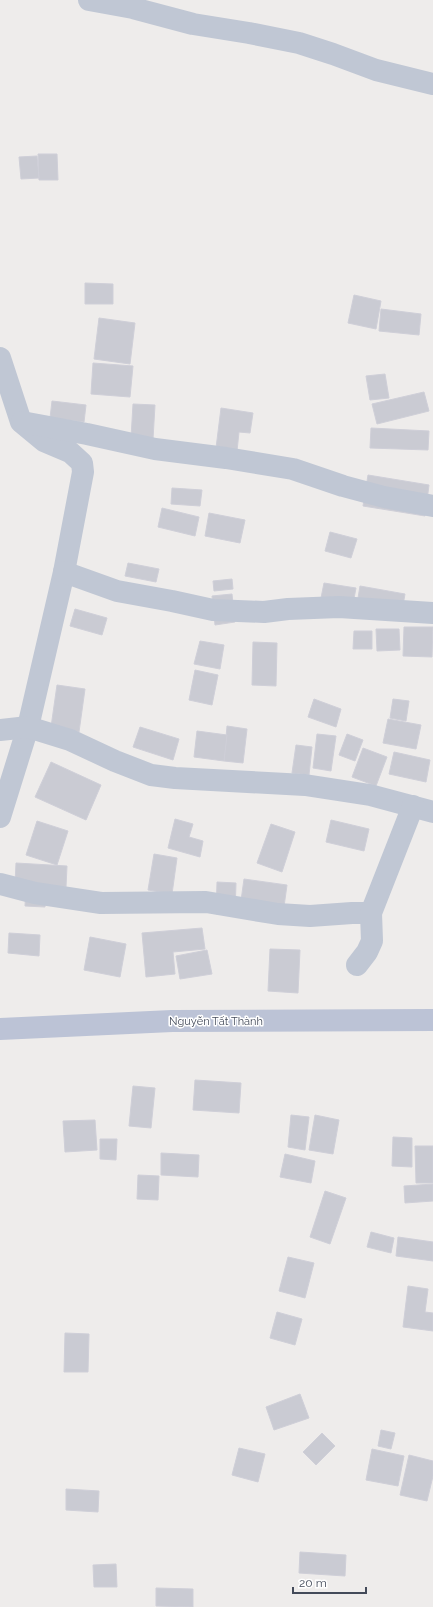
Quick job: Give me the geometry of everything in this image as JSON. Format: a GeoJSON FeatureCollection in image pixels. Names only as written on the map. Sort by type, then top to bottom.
{"type":"FeatureCollection","features":[{"type":"Feature","properties":{"kind":"main road","name":"Nguyễn Tất Thành"},"geometry":{"type":"LineString","coordinates":[[0,1029],[172,1021],[433,1020]]}},
{"type":"Feature","properties":{"kind":"street"},"geometry":{"type":"LineString","coordinates":[[89,0],[133,8],[193,24],[249,32],[299,43],[376,70],[433,84]]}},
{"type":"Feature","properties":{"kind":"street"},"geometry":{"type":"LineString","coordinates":[[0,358],[21,422],[44,441],[70,452],[82,463],[83,472],[64,572],[28,727],[0,817]]}},
{"type":"Feature","properties":{"kind":"street"},"geometry":{"type":"LineString","coordinates":[[21,422],[87,434],[155,449],[226,458],[293,469],[343,486],[384,497],[433,506]]}},
{"type":"Feature","properties":{"kind":"street"},"geometry":{"type":"LineString","coordinates":[[64,572],[118,591],[212,610],[264,612],[288,609],[339,607],[433,613]]}},
{"type":"Feature","properties":{"kind":"street"},"geometry":{"type":"LineString","coordinates":[[0,730],[28,727],[70,740],[115,761],[151,775],[175,778],[305,785],[370,795],[423,809],[371,913],[372,941],[367,952],[357,965]]}},
{"type":"Feature","properties":{"kind":"street"},"geometry":{"type":"LineString","coordinates":[[0,884],[35,894],[101,903],[206,902],[278,914],[310,916],[371,913]]}},
{"type":"Feature","properties":{"kind":"building"},"geometry":{"type":"Polygon","coordinates":[[[38,154],[57,154],[58,180],[39,180],[38,154]]]}},
{"type":"Feature","properties":{"kind":"building"},"geometry":{"type":"Polygon","coordinates":[[[37,156],[39,178],[21,179],[19,157],[37,156]]]}},
{"type":"Feature","properties":{"kind":"building"},"geometry":{"type":"Polygon","coordinates":[[[85,283],[113,284],[113,304],[85,304],[85,283]]]}},
{"type":"Feature","properties":{"kind":"building"},"geometry":{"type":"Polygon","coordinates":[[[354,295],[381,301],[376,329],[348,323],[354,295]]]}},
{"type":"Feature","properties":{"kind":"building"},"geometry":{"type":"Polygon","coordinates":[[[381,309],[421,314],[419,335],[379,331],[381,309]]]}},
{"type":"Feature","properties":{"kind":"building"},"geometry":{"type":"Polygon","coordinates":[[[99,318],[135,323],[130,364],[94,359],[99,318]]]}},
{"type":"Feature","properties":{"kind":"building"},"geometry":{"type":"Polygon","coordinates":[[[93,363],[133,366],[130,397],[91,394],[93,363]]]}},
{"type":"Feature","properties":{"kind":"building"},"geometry":{"type":"Polygon","coordinates":[[[385,374],[389,398],[370,400],[366,376],[385,374]]]}},
{"type":"Feature","properties":{"kind":"building"},"geometry":{"type":"Polygon","coordinates":[[[424,392],[429,411],[377,424],[372,404],[424,392]]]}},
{"type":"Feature","properties":{"kind":"building"},"geometry":{"type":"Polygon","coordinates":[[[52,401],[86,405],[84,422],[50,418],[52,401]]]}},
{"type":"Feature","properties":{"kind":"building"},"geometry":{"type":"Polygon","coordinates":[[[133,404],[155,405],[153,439],[131,438],[133,404]]]}},
{"type":"Feature","properties":{"kind":"building"},"geometry":{"type":"Polygon","coordinates":[[[221,408],[253,413],[250,433],[239,432],[237,451],[216,448],[221,408]]]}},
{"type":"Feature","properties":{"kind":"building"},"geometry":{"type":"Polygon","coordinates":[[[371,428],[429,431],[428,450],[370,448],[371,428]]]}},
{"type":"Feature","properties":{"kind":"building"},"geometry":{"type":"Polygon","coordinates":[[[368,475],[429,485],[425,516],[363,506],[368,475]]]}},
{"type":"Feature","properties":{"kind":"building"},"geometry":{"type":"Polygon","coordinates":[[[172,488],[202,490],[200,506],[171,504],[172,488]]]}},
{"type":"Feature","properties":{"kind":"building"},"geometry":{"type":"Polygon","coordinates":[[[162,508],[199,517],[195,536],[158,527],[162,508]]]}},
{"type":"Feature","properties":{"kind":"building"},"geometry":{"type":"Polygon","coordinates":[[[209,513],[245,520],[240,543],[205,536],[209,513]]]}},
{"type":"Feature","properties":{"kind":"building"},"geometry":{"type":"Polygon","coordinates":[[[330,532],[357,539],[351,558],[325,551],[330,532]]]}},
{"type":"Feature","properties":{"kind":"building"},"geometry":{"type":"Polygon","coordinates":[[[128,563],[159,569],[156,582],[125,576],[128,563]]]}},
{"type":"Feature","properties":{"kind":"building"},"geometry":{"type":"Polygon","coordinates":[[[232,579],[233,589],[214,591],[213,581],[232,579]]]}},
{"type":"Feature","properties":{"kind":"building"},"geometry":{"type":"Polygon","coordinates":[[[324,583],[356,588],[352,609],[320,603],[324,583]]]}},
{"type":"Feature","properties":{"kind":"building"},"geometry":{"type":"Polygon","coordinates":[[[360,586],[405,594],[401,617],[356,610],[360,586]]]}},
{"type":"Feature","properties":{"kind":"building"},"geometry":{"type":"Polygon","coordinates":[[[232,594],[235,622],[215,625],[212,596],[232,594]]]}},
{"type":"Feature","properties":{"kind":"building"},"geometry":{"type":"Polygon","coordinates":[[[75,609],[107,618],[102,635],[70,626],[75,609]]]}},
{"type":"Feature","properties":{"kind":"building"},"geometry":{"type":"Polygon","coordinates":[[[404,627],[433,627],[432,657],[403,656],[404,627]]]}},
{"type":"Feature","properties":{"kind":"building"},"geometry":{"type":"Polygon","coordinates":[[[376,629],[399,629],[400,650],[377,651],[376,629]]]}},
{"type":"Feature","properties":{"kind":"building"},"geometry":{"type":"Polygon","coordinates":[[[354,631],[372,631],[372,649],[353,649],[354,631]]]}},
{"type":"Feature","properties":{"kind":"building"},"geometry":{"type":"Polygon","coordinates":[[[200,641],[224,645],[220,669],[194,664],[200,641]]]}},
{"type":"Feature","properties":{"kind":"building"},"geometry":{"type":"Polygon","coordinates":[[[253,642],[277,643],[276,686],[252,685],[253,642]]]}},
{"type":"Feature","properties":{"kind":"building"},"geometry":{"type":"Polygon","coordinates":[[[195,670],[218,675],[212,705],[189,700],[195,670]]]}},
{"type":"Feature","properties":{"kind":"building"},"geometry":{"type":"Polygon","coordinates":[[[57,685],[85,689],[79,732],[51,727],[57,685]]]}},
{"type":"Feature","properties":{"kind":"building"},"geometry":{"type":"Polygon","coordinates":[[[314,699],[341,709],[336,727],[308,717],[314,699]]]}},
{"type":"Feature","properties":{"kind":"building"},"geometry":{"type":"Polygon","coordinates":[[[393,699],[409,701],[406,721],[390,718],[393,699]]]}},
{"type":"Feature","properties":{"kind":"building"},"geometry":{"type":"Polygon","coordinates":[[[388,719],[421,725],[416,749],[383,743],[388,719]]]}},
{"type":"Feature","properties":{"kind":"building"},"geometry":{"type":"Polygon","coordinates":[[[227,726],[247,729],[243,763],[224,761],[227,726]]]}},
{"type":"Feature","properties":{"kind":"building"},"geometry":{"type":"Polygon","coordinates":[[[140,727],[179,739],[173,760],[133,747],[140,727]]]}},
{"type":"Feature","properties":{"kind":"building"},"geometry":{"type":"Polygon","coordinates":[[[197,731],[227,735],[224,761],[194,757],[197,731]]]}},
{"type":"Feature","properties":{"kind":"building"},"geometry":{"type":"Polygon","coordinates":[[[317,734],[336,736],[331,771],[313,768],[317,734]]]}},
{"type":"Feature","properties":{"kind":"building"},"geometry":{"type":"Polygon","coordinates":[[[347,734],[363,740],[355,761],[339,755],[347,734]]]}},
{"type":"Feature","properties":{"kind":"building"},"geometry":{"type":"Polygon","coordinates":[[[296,745],[312,747],[309,775],[292,773],[296,745]]]}},
{"type":"Feature","properties":{"kind":"building"},"geometry":{"type":"Polygon","coordinates":[[[363,748],[387,757],[376,786],[352,777],[363,748]]]}},
{"type":"Feature","properties":{"kind":"building"},"geometry":{"type":"Polygon","coordinates":[[[394,752],[430,760],[426,782],[389,774],[394,752]]]}},
{"type":"Feature","properties":{"kind":"building"},"geometry":{"type":"Polygon","coordinates":[[[51,762],[101,785],[86,820],[35,797],[51,762]]]}},
{"type":"Feature","properties":{"kind":"building"},"geometry":{"type":"Polygon","coordinates":[[[175,819],[193,824],[189,837],[203,841],[200,857],[168,848],[175,819]]]}},
{"type":"Feature","properties":{"kind":"building"},"geometry":{"type":"Polygon","coordinates":[[[331,820],[369,829],[364,851],[326,842],[331,820]]]}},
{"type":"Feature","properties":{"kind":"building"},"geometry":{"type":"Polygon","coordinates":[[[37,821],[68,831],[57,865],[26,855],[37,821]]]}},
{"type":"Feature","properties":{"kind":"building"},"geometry":{"type":"Polygon","coordinates":[[[271,824],[295,832],[282,872],[257,863],[271,824]]]}},
{"type":"Feature","properties":{"kind":"building"},"geometry":{"type":"Polygon","coordinates":[[[154,854],[177,858],[172,894],[148,890],[154,854]]]}},
{"type":"Feature","properties":{"kind":"building"},"geometry":{"type":"Polygon","coordinates":[[[16,863],[67,866],[66,887],[46,885],[45,907],[25,906],[26,884],[15,884],[16,863]]]}},
{"type":"Feature","properties":{"kind":"building"},"geometry":{"type":"Polygon","coordinates":[[[244,879],[287,885],[282,921],[239,915],[244,879]]]}},
{"type":"Feature","properties":{"kind":"building"},"geometry":{"type":"Polygon","coordinates":[[[217,882],[236,883],[235,914],[216,914],[217,882]]]}},
{"type":"Feature","properties":{"kind":"building"},"geometry":{"type":"Polygon","coordinates":[[[202,928],[205,949],[173,952],[175,974],[146,977],[142,933],[202,928]]]}},
{"type":"Feature","properties":{"kind":"building"},"geometry":{"type":"Polygon","coordinates":[[[9,933],[40,935],[39,956],[8,953],[9,933]]]}},
{"type":"Feature","properties":{"kind":"building"},"geometry":{"type":"Polygon","coordinates":[[[90,937],[126,944],[120,977],[84,970],[90,937]]]}},
{"type":"Feature","properties":{"kind":"building"},"geometry":{"type":"Polygon","coordinates":[[[270,949],[300,950],[298,993],[268,991],[270,949]]]}},
{"type":"Feature","properties":{"kind":"building"},"geometry":{"type":"Polygon","coordinates":[[[207,950],[212,974],[180,979],[176,956],[207,950]]]}},
{"type":"Feature","properties":{"kind":"building"},"geometry":{"type":"Polygon","coordinates":[[[195,1080],[241,1083],[239,1113],[193,1110],[195,1080]]]}},
{"type":"Feature","properties":{"kind":"building"},"geometry":{"type":"Polygon","coordinates":[[[133,1086],[155,1088],[151,1128],[129,1126],[133,1086]]]}},
{"type":"Feature","properties":{"kind":"building"},"geometry":{"type":"Polygon","coordinates":[[[291,1115],[309,1117],[305,1150],[288,1147],[291,1115]]]}},
{"type":"Feature","properties":{"kind":"building"},"geometry":{"type":"Polygon","coordinates":[[[315,1115],[339,1120],[333,1154],[309,1150],[315,1115]]]}},
{"type":"Feature","properties":{"kind":"building"},"geometry":{"type":"Polygon","coordinates":[[[95,1120],[97,1150],[65,1152],[63,1121],[95,1120]]]}},
{"type":"Feature","properties":{"kind":"building"},"geometry":{"type":"Polygon","coordinates":[[[393,1137],[412,1138],[412,1167],[392,1166],[393,1137]]]}},
{"type":"Feature","properties":{"kind":"building"},"geometry":{"type":"Polygon","coordinates":[[[100,1139],[117,1139],[116,1160],[100,1159],[100,1139]]]}},
{"type":"Feature","properties":{"kind":"building"},"geometry":{"type":"Polygon","coordinates":[[[415,1146],[433,1146],[433,1183],[416,1183],[415,1146]]]}},
{"type":"Feature","properties":{"kind":"building"},"geometry":{"type":"Polygon","coordinates":[[[161,1153],[199,1155],[198,1177],[161,1175],[161,1153]]]}},
{"type":"Feature","properties":{"kind":"building"},"geometry":{"type":"Polygon","coordinates":[[[285,1154],[315,1161],[311,1183],[280,1177],[285,1154]]]}},
{"type":"Feature","properties":{"kind":"building"},"geometry":{"type":"Polygon","coordinates":[[[138,1175],[159,1176],[158,1200],[137,1199],[138,1175]]]}},
{"type":"Feature","properties":{"kind":"building"},"geometry":{"type":"Polygon","coordinates":[[[433,1184],[433,1201],[405,1203],[404,1186],[433,1184]]]}},
{"type":"Feature","properties":{"kind":"building"},"geometry":{"type":"Polygon","coordinates":[[[325,1191],[346,1198],[330,1244],[310,1237],[325,1191]]]}},
{"type":"Feature","properties":{"kind":"building"},"geometry":{"type":"Polygon","coordinates":[[[371,1232],[394,1238],[391,1253],[367,1247],[371,1232]]]}},
{"type":"Feature","properties":{"kind":"building"},"geometry":{"type":"Polygon","coordinates":[[[398,1237],[433,1242],[433,1261],[396,1256],[398,1237]]]}},
{"type":"Feature","properties":{"kind":"building"},"geometry":{"type":"Polygon","coordinates":[[[288,1257],[314,1263],[305,1298],[279,1291],[288,1257]]]}},
{"type":"Feature","properties":{"kind":"building"},"geometry":{"type":"Polygon","coordinates":[[[408,1286],[428,1289],[425,1312],[433,1313],[433,1331],[403,1327],[408,1286]]]}},
{"type":"Feature","properties":{"kind":"building"},"geometry":{"type":"Polygon","coordinates":[[[277,1312],[302,1319],[295,1345],[270,1338],[277,1312]]]}},
{"type":"Feature","properties":{"kind":"building"},"geometry":{"type":"Polygon","coordinates":[[[65,1333],[89,1334],[88,1372],[64,1372],[65,1333]]]}},
{"type":"Feature","properties":{"kind":"building"},"geometry":{"type":"Polygon","coordinates":[[[300,1394],[309,1418],[274,1430],[266,1407],[300,1394]]]}},
{"type":"Feature","properties":{"kind":"building"},"geometry":{"type":"Polygon","coordinates":[[[381,1430],[395,1433],[391,1449],[378,1446],[381,1430]]]}},
{"type":"Feature","properties":{"kind":"building"},"geometry":{"type":"Polygon","coordinates":[[[322,1433],[335,1446],[316,1465],[303,1452],[322,1433]]]}},
{"type":"Feature","properties":{"kind":"building"},"geometry":{"type":"Polygon","coordinates":[[[239,1448],[265,1454],[258,1482],[232,1475],[239,1448]]]}},
{"type":"Feature","properties":{"kind":"building"},"geometry":{"type":"Polygon","coordinates":[[[372,1449],[404,1456],[398,1486],[366,1480],[372,1449]]]}},
{"type":"Feature","properties":{"kind":"building"},"geometry":{"type":"Polygon","coordinates":[[[409,1455],[433,1461],[433,1476],[427,1501],[400,1495],[409,1455]]]}},
{"type":"Feature","properties":{"kind":"building"},"geometry":{"type":"Polygon","coordinates":[[[66,1489],[99,1491],[98,1512],[66,1510],[66,1489]]]}},
{"type":"Feature","properties":{"kind":"building"},"geometry":{"type":"Polygon","coordinates":[[[300,1552],[346,1555],[345,1576],[299,1573],[300,1552]]]}},
{"type":"Feature","properties":{"kind":"building"},"geometry":{"type":"Polygon","coordinates":[[[116,1564],[117,1587],[94,1587],[93,1565],[116,1564]]]}},
{"type":"Feature","properties":{"kind":"building"},"geometry":{"type":"Polygon","coordinates":[[[156,1588],[193,1589],[193,1607],[156,1606],[156,1588]]]}}]}
